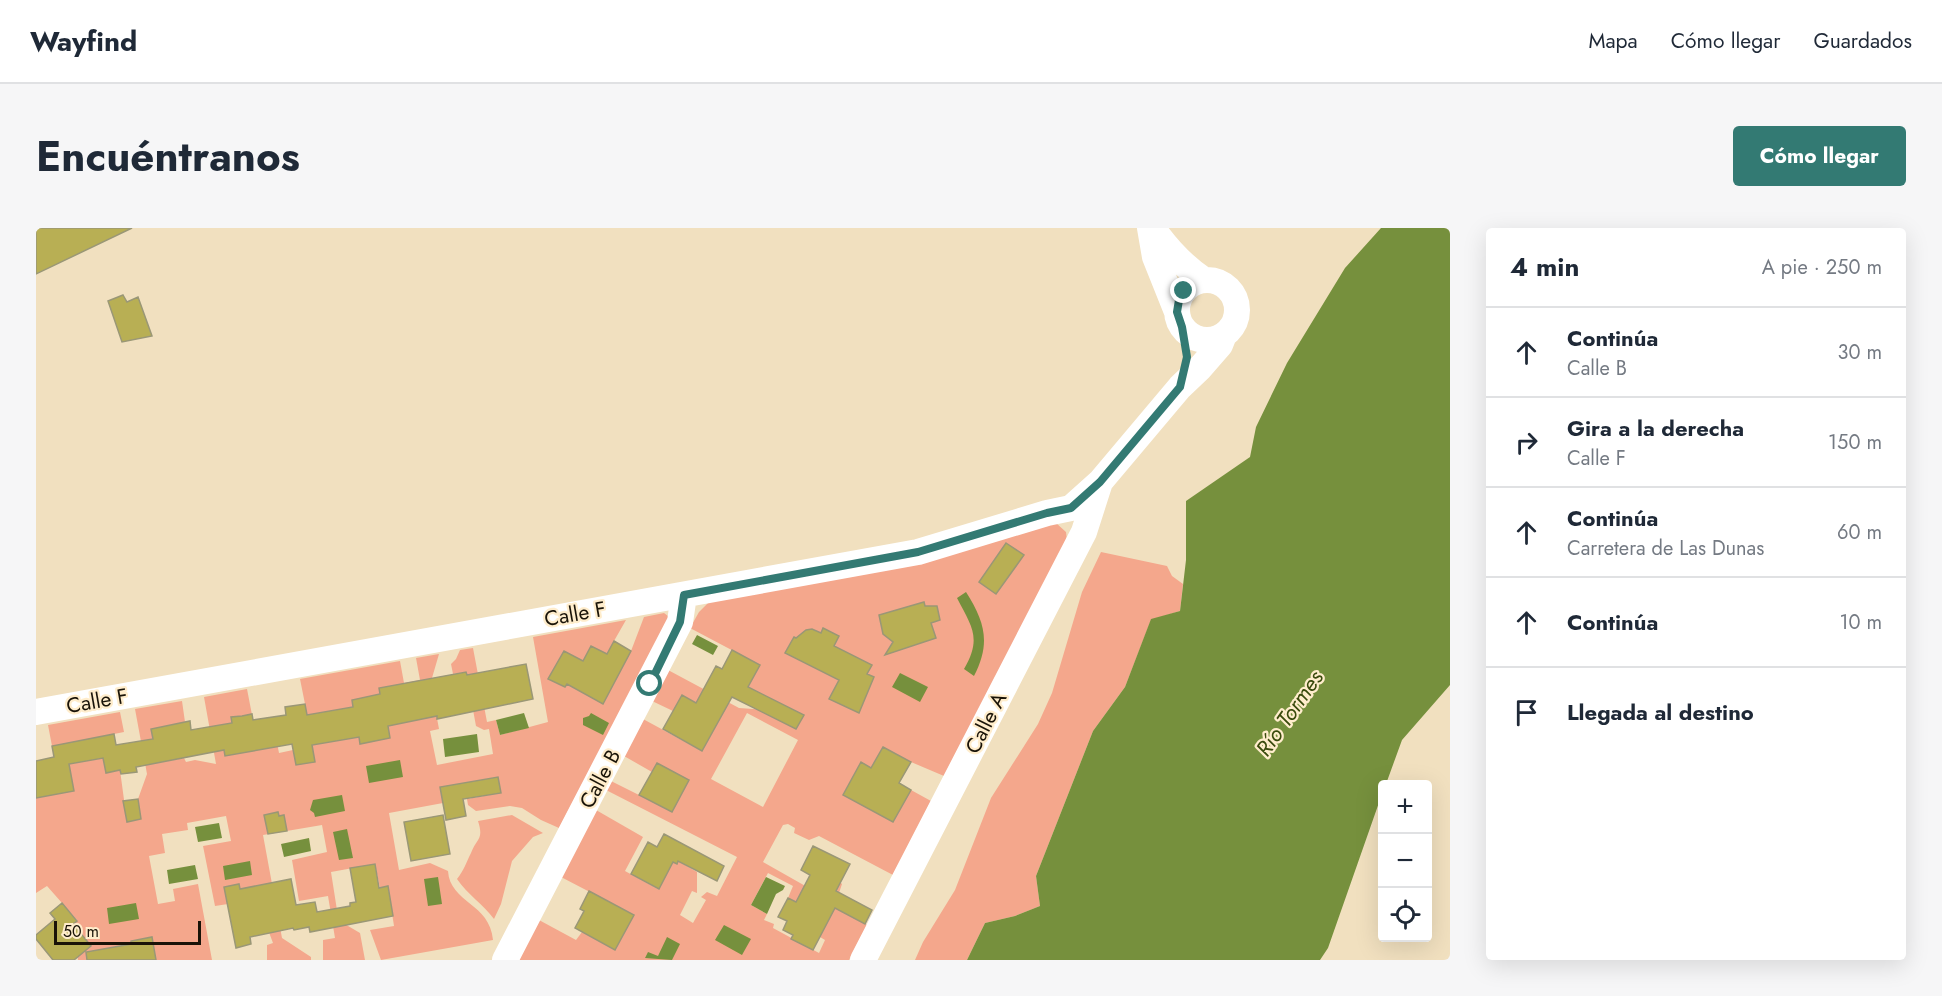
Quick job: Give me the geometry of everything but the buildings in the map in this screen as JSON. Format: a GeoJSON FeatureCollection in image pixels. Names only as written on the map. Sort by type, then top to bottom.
{"type":"FeatureCollection","features":[{"type":"Feature","properties":{"kind":"street"},"geometry":{"type":"LineString","coordinates":[[1151,228],[1184,267],[1204,280],[1221,284],[1234,296],[1238,313],[1231,329],[1224,335],[1216,339],[1197,338],[1188,334],[1155,257],[1151,228]]}},
{"type":"Feature","properties":{"kind":"street"},"geometry":{"type":"LineString","coordinates":[[1180,387],[1187,357],[1179,300],[1184,291],[1204,280]]}},
{"type":"Feature","properties":{"kind":"street"},"geometry":{"type":"LineString","coordinates":[[1100,482],[1180,387],[1200,369],[1220,345],[1224,335]]}},
{"type":"Feature","properties":{"kind":"street","name":"Calle F"},"geometry":{"type":"LineString","coordinates":[[36,712],[918,552],[1047,513],[1071,508],[1100,482]]}},
{"type":"Feature","properties":{"kind":"street","name":"Calle A"},"geometry":{"type":"LineString","coordinates":[[863,960],[1084,532],[1100,482]]}},
{"type":"Feature","properties":{"kind":"street","name":"Calle B"},"geometry":{"type":"LineString","coordinates":[[505,960],[680,622],[684,595]]}},
{"type":"Feature","properties":{"kind":"shaded area"},"geometry":{"type":"Polygon","coordinates":[[[1056,523],[1066,532],[1067,541],[944,776],[883,747],[871,768],[861,763],[843,794],[893,822],[911,790],[931,801],[893,875],[819,836],[809,840],[794,833],[795,828],[788,824],[783,825],[763,862],[823,896],[839,881],[842,884],[839,893],[841,911],[867,925],[849,960],[519,960],[539,920],[576,940],[582,932],[615,950],[634,915],[561,877],[596,810],[643,837],[625,871],[658,889],[673,862],[678,861],[697,872],[697,893],[692,891],[680,915],[693,923],[706,900],[701,897],[707,892],[717,896],[737,857],[606,790],[611,781],[639,795],[652,772],[624,756],[643,719],[702,751],[721,717],[673,711],[652,701],[668,670],[739,708],[768,710],[766,714],[796,729],[803,715],[773,700],[772,702],[740,702],[760,665],[690,628],[699,612],[709,602],[1056,523]],[[747,713],[711,779],[763,807],[798,740],[747,713]],[[768,873],[751,905],[767,914],[764,920],[774,924],[773,928],[819,953],[825,940],[820,937],[829,918],[788,898],[793,886],[768,873]]]}},
{"type":"Feature","properties":{"kind":"shaded area"},"geometry":{"type":"Polygon","coordinates":[[[1101,552],[1167,566],[1172,576],[1183,584],[1180,611],[1151,620],[1125,687],[1093,731],[1036,876],[1040,906],[1015,916],[985,923],[967,960],[915,960],[923,942],[955,890],[991,798],[1038,724],[1052,693],[1082,592],[1101,552]]]}},
{"type":"Feature","properties":{"kind":"shaded area"},"geometry":{"type":"Polygon","coordinates":[[[664,613],[668,616],[668,621],[559,828],[522,808],[510,806],[476,811],[468,805],[467,799],[500,793],[497,777],[441,787],[443,803],[389,813],[399,870],[430,863],[448,871],[450,882],[455,890],[485,918],[493,940],[381,960],[370,930],[394,926],[388,887],[380,888],[375,864],[331,872],[339,923],[360,933],[365,960],[323,960],[323,940],[335,938],[328,896],[299,901],[292,860],[327,852],[322,825],[263,835],[282,938],[311,957],[311,960],[267,960],[267,945],[273,943],[252,887],[240,889],[238,884],[225,887],[228,904],[215,906],[203,846],[231,841],[226,816],[187,823],[188,830],[162,834],[165,853],[149,856],[158,904],[175,901],[173,889],[198,884],[212,960],[156,960],[152,938],[114,947],[116,960],[78,960],[73,924],[77,920],[47,886],[36,893],[36,798],[73,791],[52,746],[48,725],[120,712],[124,732],[89,739],[93,760],[103,758],[106,773],[120,770],[127,822],[141,819],[138,799],[147,774],[135,709],[182,701],[185,722],[151,729],[157,763],[184,758],[186,762],[195,760],[216,764],[204,697],[247,689],[253,720],[272,717],[279,753],[293,750],[285,707],[305,704],[300,679],[400,661],[404,683],[420,680],[416,658],[439,654],[431,686],[439,729],[430,731],[437,765],[493,754],[489,729],[484,730],[476,726],[466,672],[453,674],[451,664],[460,650],[473,648],[487,722],[496,720],[500,735],[548,722],[533,637],[626,620],[614,641],[631,651],[644,617],[664,613]]]}},
{"type":"Feature","properties":{"kind":"shaded area"},"geometry":{"type":"Polygon","coordinates":[[[512,815],[543,833],[533,837],[512,861],[501,904],[494,919],[457,879],[479,838],[478,821],[512,815]]]}},
{"type":"Feature","properties":{"kind":"water","name":"Río Tormes"},"geometry":{"type":"Polygon","coordinates":[[[1381,228],[1450,228],[1450,685],[1402,740],[1387,780],[1378,780],[1378,805],[1328,948],[1320,960],[967,960],[985,923],[1015,916],[1040,906],[1036,876],[1093,731],[1125,687],[1151,619],[1180,611],[1186,560],[1186,501],[1250,457],[1256,427],[1287,363],[1345,268],[1381,228]]]}},
{"type":"Feature","properties":{"kind":"water"},"geometry":{"type":"Polygon","coordinates":[[[966,592],[978,613],[984,633],[983,653],[974,676],[964,669],[974,641],[971,625],[957,598],[966,592]]]}},
{"type":"Feature","properties":{"kind":"water"},"geometry":{"type":"Polygon","coordinates":[[[697,635],[718,646],[713,655],[692,644],[697,635]]]}},
{"type":"Feature","properties":{"kind":"water"},"geometry":{"type":"Polygon","coordinates":[[[900,673],[928,687],[920,702],[892,687],[900,673]]]}},
{"type":"Feature","properties":{"kind":"water"},"geometry":{"type":"Polygon","coordinates":[[[524,713],[529,728],[500,735],[496,720],[524,713]]]}},
{"type":"Feature","properties":{"kind":"water"},"geometry":{"type":"Polygon","coordinates":[[[591,713],[609,723],[603,735],[583,725],[583,718],[591,713]]]}},
{"type":"Feature","properties":{"kind":"water"},"geometry":{"type":"Polygon","coordinates":[[[477,734],[479,752],[445,757],[443,739],[477,734]]]}},
{"type":"Feature","properties":{"kind":"water"},"geometry":{"type":"Polygon","coordinates":[[[400,760],[403,777],[369,783],[366,766],[400,760]]]}},
{"type":"Feature","properties":{"kind":"water"},"geometry":{"type":"Polygon","coordinates":[[[342,795],[345,811],[315,817],[310,810],[313,800],[342,795]]]}},
{"type":"Feature","properties":{"kind":"water"},"geometry":{"type":"Polygon","coordinates":[[[219,823],[222,838],[198,842],[195,827],[219,823]]]}},
{"type":"Feature","properties":{"kind":"water"},"geometry":{"type":"Polygon","coordinates":[[[347,829],[353,858],[339,860],[333,832],[347,829]]]}},
{"type":"Feature","properties":{"kind":"water"},"geometry":{"type":"Polygon","coordinates":[[[309,838],[311,851],[284,857],[281,844],[309,838]]]}},
{"type":"Feature","properties":{"kind":"water"},"geometry":{"type":"Polygon","coordinates":[[[250,861],[252,875],[225,880],[223,866],[250,861]]]}},
{"type":"Feature","properties":{"kind":"water"},"geometry":{"type":"Polygon","coordinates":[[[195,865],[198,879],[169,884],[167,870],[195,865]]]}},
{"type":"Feature","properties":{"kind":"water"},"geometry":{"type":"Polygon","coordinates":[[[438,877],[442,904],[428,906],[424,879],[438,877]]]}},
{"type":"Feature","properties":{"kind":"water"},"geometry":{"type":"Polygon","coordinates":[[[766,877],[785,886],[776,894],[767,914],[751,905],[766,877]]]}},
{"type":"Feature","properties":{"kind":"water"},"geometry":{"type":"Polygon","coordinates":[[[136,903],[139,919],[109,924],[107,908],[136,903]]]}},
{"type":"Feature","properties":{"kind":"water"},"geometry":{"type":"Polygon","coordinates":[[[724,925],[751,939],[742,955],[715,940],[724,925]]]}},
{"type":"Feature","properties":{"kind":"water"},"geometry":{"type":"Polygon","coordinates":[[[667,937],[680,944],[672,960],[645,958],[648,952],[658,956],[667,937]]]}},
{"type":"Feature","properties":{"kind":"route"},"geometry":{"type":"LineString","coordinates":[[650,684],[680,622],[684,595],[918,552],[1047,513],[1071,508],[1100,482],[1180,387],[1187,357],[1177,312],[1179,300],[1184,291]]}}]}
